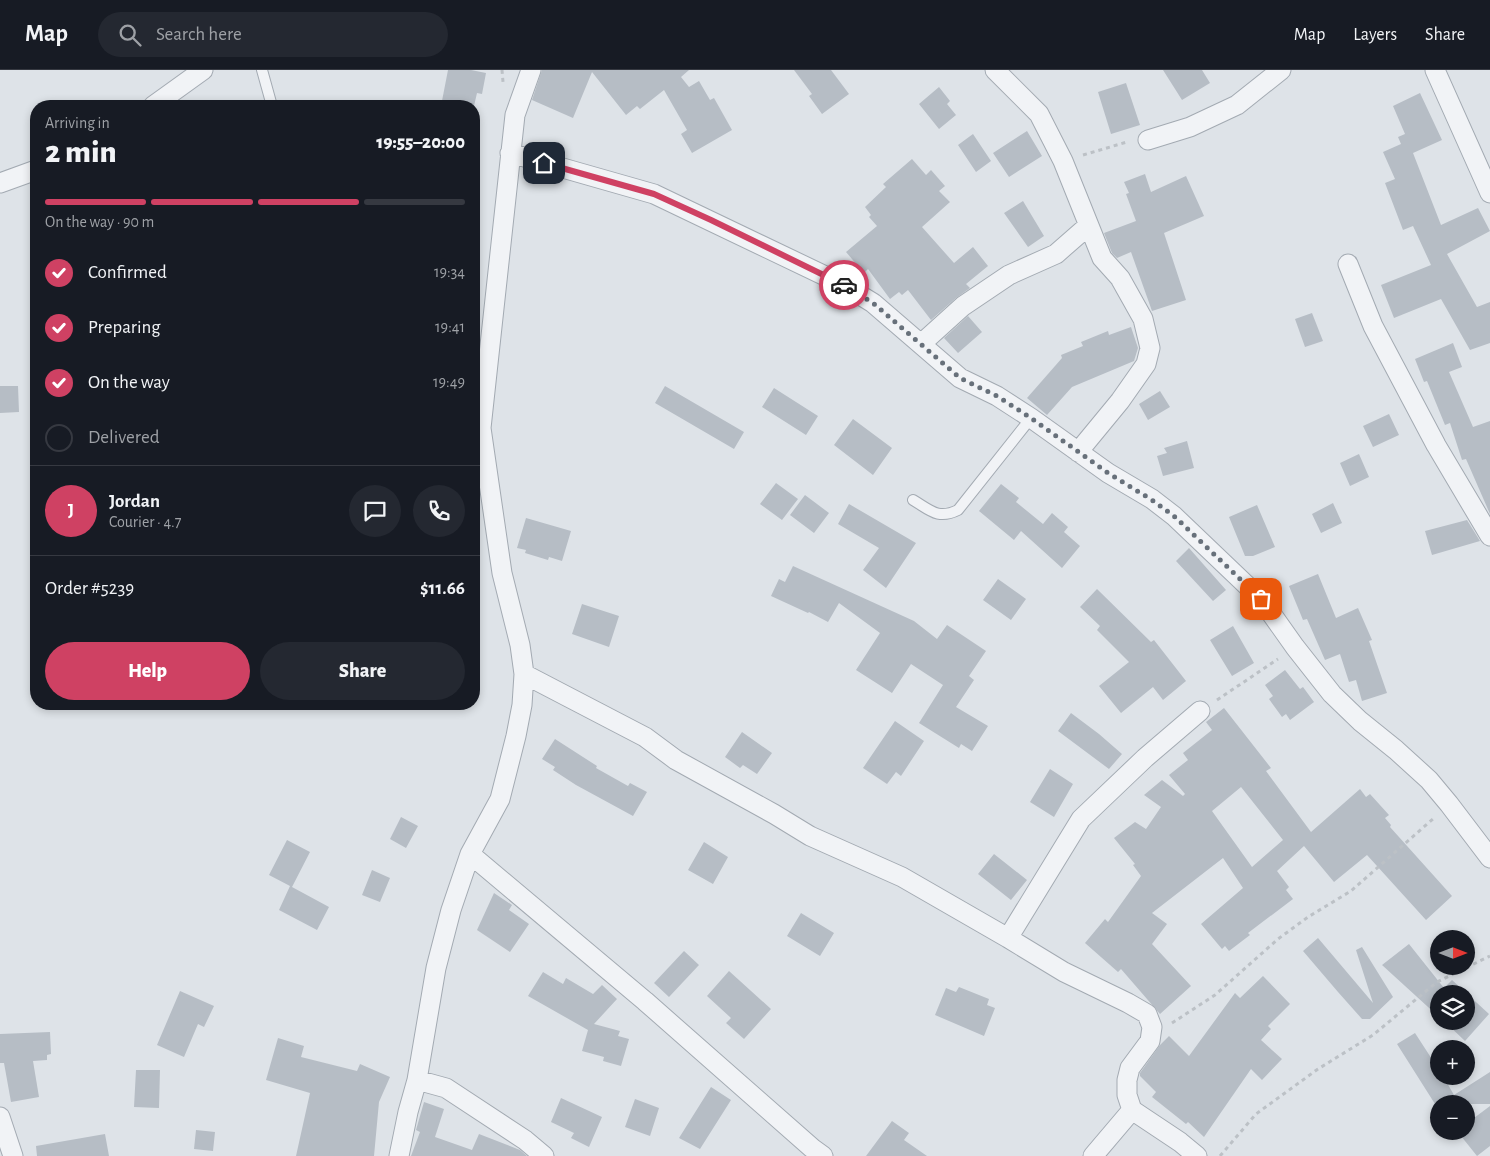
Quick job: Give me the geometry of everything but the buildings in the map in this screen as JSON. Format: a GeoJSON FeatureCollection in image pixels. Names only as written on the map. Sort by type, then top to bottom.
{"type":"FeatureCollection","features":[{"type":"Feature","properties":{"kind":"street"},"geometry":{"type":"LineString","coordinates":[[161,100],[203,70]]}},
{"type":"Feature","properties":{"kind":"street"},"geometry":{"type":"LineString","coordinates":[[399,1156],[417,1080],[436,968],[451,910],[470,854],[500,799],[522,705],[524,674],[519,637],[502,573],[481,428],[515,115],[531,70]]}},
{"type":"Feature","properties":{"kind":"street"},"geometry":{"type":"LineString","coordinates":[[995,70],[1039,114],[1063,161],[1102,258],[1120,278],[1143,319],[1150,348],[1146,364],[1120,401],[1078,452]]}},
{"type":"Feature","properties":{"kind":"street"},"geometry":{"type":"LineString","coordinates":[[1148,140],[1190,127],[1237,105],[1281,70]]}},
{"type":"Feature","properties":{"kind":"street"},"geometry":{"type":"LineString","coordinates":[[1434,70],[1490,193]]}},
{"type":"Feature","properties":{"kind":"street"},"geometry":{"type":"LineString","coordinates":[[510,153],[654,194],[842,284],[873,303],[960,378],[997,396],[1108,473],[1152,500],[1174,516],[1261,599],[1332,694],[1360,721],[1429,780],[1450,804],[1490,858]]}},
{"type":"Feature","properties":{"kind":"street"},"geometry":{"type":"LineString","coordinates":[[0,183],[30,172]]}},
{"type":"Feature","properties":{"kind":"street"},"geometry":{"type":"LineString","coordinates":[[922,344],[963,306],[1009,275],[1056,254],[1088,226]]}},
{"type":"Feature","properties":{"kind":"street"},"geometry":{"type":"LineString","coordinates":[[1348,264],[1374,326],[1436,445],[1490,536]]}},
{"type":"Feature","properties":{"kind":"street"},"geometry":{"type":"LineString","coordinates":[[524,674],[645,737],[676,760],[810,836],[902,877],[1064,972],[1128,1002],[1147,1014],[1152,1027],[1150,1041],[1130,1068],[1127,1080],[1127,1095],[1132,1110],[1180,1142],[1197,1156]]}},
{"type":"Feature","properties":{"kind":"street"},"geometry":{"type":"LineString","coordinates":[[1008,938],[1081,819],[1145,758],[1200,711]]}},
{"type":"Feature","properties":{"kind":"street"},"geometry":{"type":"LineString","coordinates":[[470,854],[645,1001],[812,1148],[824,1156]]}},
{"type":"Feature","properties":{"kind":"street"},"geometry":{"type":"LineString","coordinates":[[417,1080],[446,1088],[525,1140],[544,1156]]}},
{"type":"Feature","properties":{"kind":"street"},"geometry":{"type":"LineString","coordinates":[[1094,1156],[1132,1110]]}},
{"type":"Feature","properties":{"kind":"street"},"geometry":{"type":"LineString","coordinates":[[0,1117],[13,1156]]}},
{"type":"Feature","properties":{"kind":"lane"},"geometry":{"type":"LineString","coordinates":[[262,70],[270,100]]}},
{"type":"Feature","properties":{"kind":"lane"},"geometry":{"type":"LineString","coordinates":[[913,500],[939,515],[950,514],[958,510],[1031,418]]}},
{"type":"Feature","properties":{"kind":"path"},"geometry":{"type":"LineString","coordinates":[[1063,161],[1135,140],[1148,140]]}},
{"type":"Feature","properties":{"kind":"path"},"geometry":{"type":"LineString","coordinates":[[1200,711],[1296,648]]}},
{"type":"Feature","properties":{"kind":"path"},"geometry":{"type":"LineString","coordinates":[[1152,1027],[1168,1026],[1215,995],[1278,939],[1308,917],[1351,891],[1450,804]]}},
{"type":"Feature","properties":{"kind":"path"},"geometry":{"type":"LineString","coordinates":[[1220,1156],[1256,1114],[1318,1069],[1374,1035],[1437,982],[1490,956]]}},
{"type":"Feature","properties":{"kind":"way so far"},"geometry":{"type":"LineString","coordinates":[[844,285],[873,303],[960,378],[997,396],[1174,516],[1261,599]]}},
{"type":"Feature","properties":{"kind":"route"},"geometry":{"type":"LineString","coordinates":[[544,163],[654,194],[844,285]]}}]}
